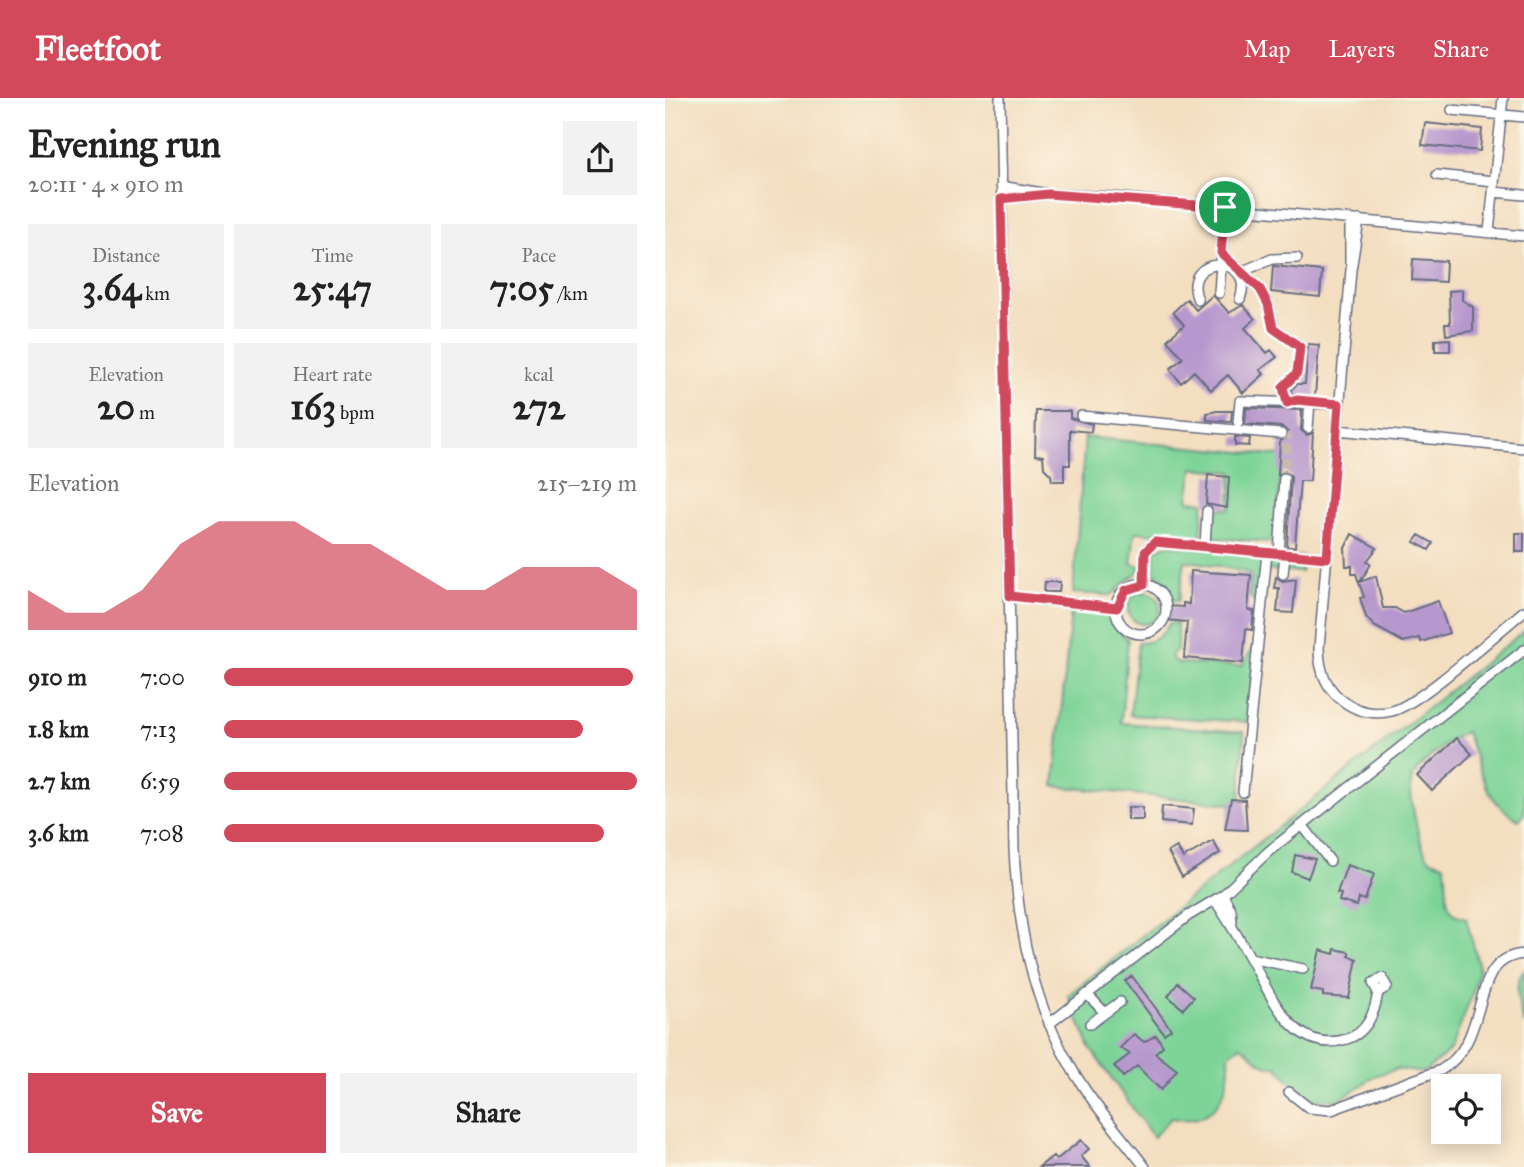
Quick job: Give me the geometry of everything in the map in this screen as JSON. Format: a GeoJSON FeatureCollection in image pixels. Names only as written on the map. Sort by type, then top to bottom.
{"type":"FeatureCollection","features":[{"type":"Feature","properties":{"kind":"street"},"geometry":{"type":"LineString","coordinates":[[1000,98],[1014,849],[1018,908],[1029,967],[1049,1024],[1087,1092],[1145,1167]]}},
{"type":"Feature","properties":{"kind":"street"},"geometry":{"type":"LineString","coordinates":[[1489,232],[1503,98],[1497,98]]}},
{"type":"Feature","properties":{"kind":"street"},"geometry":{"type":"LineString","coordinates":[[1452,110],[1524,117]]}},
{"type":"Feature","properties":{"kind":"street"},"geometry":{"type":"LineString","coordinates":[[1437,175],[1494,181]]}},
{"type":"Feature","properties":{"kind":"street"},"geometry":{"type":"LineString","coordinates":[[1001,186],[1048,194],[1225,207],[1524,236]]}},
{"type":"Feature","properties":{"kind":"street"},"geometry":{"type":"LineString","coordinates":[[1493,192],[1524,195]]}},
{"type":"Feature","properties":{"kind":"street"},"geometry":{"type":"LineString","coordinates":[[1001,199],[1048,194]]}},
{"type":"Feature","properties":{"kind":"street"},"geometry":{"type":"LineString","coordinates":[[1219,293],[1225,207]]}},
{"type":"Feature","properties":{"kind":"street"},"geometry":{"type":"LineString","coordinates":[[1355,220],[1319,662],[1329,688],[1339,699],[1363,712],[1391,711],[1404,706],[1524,611]]}},
{"type":"Feature","properties":{"kind":"street"},"geometry":{"type":"LineString","coordinates":[[1221,253],[1243,271],[1265,296],[1273,328],[1300,347],[1297,373],[1283,387],[1287,403]]}},
{"type":"Feature","properties":{"kind":"street"},"geometry":{"type":"LineString","coordinates":[[1243,271],[1263,261],[1297,258]]}},
{"type":"Feature","properties":{"kind":"street"},"geometry":{"type":"LineString","coordinates":[[1198,300],[1195,289],[1197,278],[1205,268],[1220,264],[1232,268],[1240,276],[1243,288],[1240,299]]}},
{"type":"Feature","properties":{"kind":"street"},"geometry":{"type":"LineString","coordinates":[[1238,422],[1240,401],[1310,401],[1339,404]]}},
{"type":"Feature","properties":{"kind":"street"},"geometry":{"type":"LineString","coordinates":[[1308,428],[1310,401]]}},
{"type":"Feature","properties":{"kind":"street"},"geometry":{"type":"LineString","coordinates":[[1081,416],[1281,434]]}},
{"type":"Feature","properties":{"kind":"street"},"geometry":{"type":"LineString","coordinates":[[1337,430],[1524,448]]}},
{"type":"Feature","properties":{"kind":"street"},"geometry":{"type":"LineString","coordinates":[[1283,574],[1284,478]]}},
{"type":"Feature","properties":{"kind":"street"},"geometry":{"type":"LineString","coordinates":[[1205,546],[1207,511]]}},
{"type":"Feature","properties":{"kind":"street"},"geometry":{"type":"LineString","coordinates":[[1144,585],[1145,552],[1149,545],[1162,542],[1327,558]]}},
{"type":"Feature","properties":{"kind":"street"},"geometry":{"type":"LineString","coordinates":[[1243,792],[1267,553]]}},
{"type":"Feature","properties":{"kind":"street"},"geometry":{"type":"LineString","coordinates":[[1144,585],[1157,590],[1165,601],[1165,615],[1159,627],[1147,634],[1133,633],[1119,620],[1117,608],[1126,590],[1144,585]]}},
{"type":"Feature","properties":{"kind":"street"},"geometry":{"type":"LineString","coordinates":[[1010,596],[1117,608]]}},
{"type":"Feature","properties":{"kind":"street"},"geometry":{"type":"LineString","coordinates":[[1049,1024],[1188,916],[1219,897],[1257,862],[1524,650]]}},
{"type":"Feature","properties":{"kind":"street"},"geometry":{"type":"LineString","coordinates":[[1303,825],[1330,861]]}},
{"type":"Feature","properties":{"kind":"street"},"geometry":{"type":"LineString","coordinates":[[1219,897],[1231,910],[1232,925],[1280,1014],[1298,1031],[1313,1038],[1337,1041],[1359,1032],[1373,1014],[1378,992]]}},
{"type":"Feature","properties":{"kind":"street"},"geometry":{"type":"LineString","coordinates":[[1289,1092],[1309,1108],[1331,1110],[1452,1064],[1468,1045],[1493,968],[1504,958],[1524,954]]}},
{"type":"Feature","properties":{"kind":"street"},"geometry":{"type":"LineString","coordinates":[[1250,958],[1303,969]]}},
{"type":"Feature","properties":{"kind":"street"},"geometry":{"type":"LineString","coordinates":[[1087,993],[1104,1013]]}},
{"type":"Feature","properties":{"kind":"street"},"geometry":{"type":"LineString","coordinates":[[1090,1024],[1120,1002]]}},
{"type":"Feature","properties":{"kind":"green space"},"geometry":{"type":"Polygon","coordinates":[[[1085,437],[1283,456],[1274,542],[1212,538],[1214,509],[1230,509],[1232,472],[1193,468],[1188,501],[1204,502],[1201,537],[1135,532],[1131,564],[1140,566],[1139,571],[1111,595],[1073,593],[1085,437]]]}},
{"type":"Feature","properties":{"kind":"green space"},"geometry":{"type":"Polygon","coordinates":[[[1167,545],[1305,557],[1301,572],[1264,570],[1260,610],[1250,596],[1251,574],[1189,561],[1185,561],[1179,601],[1172,600],[1169,589],[1153,571],[1155,550],[1167,545]]]}},
{"type":"Feature","properties":{"kind":"green space"},"geometry":{"type":"Polygon","coordinates":[[[1144,592],[1155,597],[1160,608],[1155,619],[1144,624],[1133,619],[1128,608],[1133,597],[1144,592]]]}},
{"type":"Feature","properties":{"kind":"green space"},"geometry":{"type":"Polygon","coordinates":[[[1071,612],[1108,615],[1114,626],[1128,640],[1121,723],[1244,732],[1240,805],[1054,786],[1071,612]]]}},
{"type":"Feature","properties":{"kind":"green space"},"geometry":{"type":"Polygon","coordinates":[[[1177,623],[1177,650],[1172,653],[1172,659],[1178,663],[1242,666],[1255,644],[1248,722],[1130,715],[1138,643],[1157,638],[1169,624],[1177,623]]]}},
{"type":"Feature","properties":{"kind":"green space"},"geometry":{"type":"Polygon","coordinates":[[[1524,631],[1524,814],[1519,820],[1497,803],[1484,782],[1466,732],[1436,752],[1412,778],[1413,807],[1422,845],[1429,858],[1444,864],[1448,904],[1457,915],[1466,918],[1479,967],[1473,992],[1451,1050],[1423,1073],[1397,1069],[1377,1075],[1339,1100],[1314,1099],[1301,1094],[1277,1066],[1261,1063],[1240,1046],[1229,1054],[1227,1081],[1218,1104],[1199,1117],[1171,1118],[1153,1137],[1090,1048],[1068,995],[1524,631]]]}},
{"type":"Feature","properties":{"kind":"green space"},"geometry":{"type":"Polygon","coordinates":[[[1524,970],[1524,1024],[1517,989],[1524,970]]]}},
{"type":"Feature","properties":{"kind":"building"},"geometry":{"type":"Polygon","coordinates":[[[1425,123],[1482,129],[1480,151],[1422,145],[1425,123]]]}},
{"type":"Feature","properties":{"kind":"building"},"geometry":{"type":"Polygon","coordinates":[[[1413,259],[1446,261],[1445,282],[1412,280],[1413,259]]]}},
{"type":"Feature","properties":{"kind":"building"},"geometry":{"type":"Polygon","coordinates":[[[1273,266],[1322,271],[1320,297],[1271,292],[1273,266]]]}},
{"type":"Feature","properties":{"kind":"building"},"geometry":{"type":"Polygon","coordinates":[[[1462,290],[1462,300],[1473,307],[1473,331],[1446,335],[1445,324],[1450,324],[1449,291],[1462,290]]]}},
{"type":"Feature","properties":{"kind":"building"},"geometry":{"type":"Polygon","coordinates":[[[1213,295],[1229,313],[1243,305],[1255,319],[1245,328],[1267,353],[1271,350],[1277,357],[1260,370],[1264,374],[1243,393],[1228,375],[1211,390],[1194,371],[1181,383],[1170,369],[1183,358],[1167,340],[1184,325],[1173,312],[1187,299],[1196,310],[1213,295]]]}},
{"type":"Feature","properties":{"kind":"building"},"geometry":{"type":"Polygon","coordinates":[[[1450,339],[1450,351],[1435,351],[1435,340],[1450,339]]]}},
{"type":"Feature","properties":{"kind":"building"},"geometry":{"type":"Polygon","coordinates":[[[1308,344],[1319,345],[1315,396],[1292,396],[1291,390],[1297,384],[1305,384],[1308,344]]]}},
{"type":"Feature","properties":{"kind":"building"},"geometry":{"type":"Polygon","coordinates":[[[1246,408],[1302,410],[1301,430],[1307,435],[1313,433],[1310,481],[1300,481],[1295,547],[1287,547],[1291,476],[1285,471],[1278,475],[1280,441],[1286,439],[1288,432],[1282,427],[1245,424],[1246,408]]]}},
{"type":"Feature","properties":{"kind":"building"},"geometry":{"type":"Polygon","coordinates":[[[1036,411],[1070,411],[1070,418],[1092,424],[1091,432],[1070,430],[1070,465],[1064,465],[1064,481],[1052,481],[1051,475],[1044,468],[1043,456],[1035,455],[1036,411]]]}},
{"type":"Feature","properties":{"kind":"building"},"geometry":{"type":"Polygon","coordinates":[[[1232,411],[1231,422],[1207,420],[1207,413],[1232,411]]]}},
{"type":"Feature","properties":{"kind":"building"},"geometry":{"type":"Polygon","coordinates":[[[1235,437],[1250,438],[1249,446],[1235,445],[1235,437]]]}},
{"type":"Feature","properties":{"kind":"building"},"geometry":{"type":"Polygon","coordinates":[[[1208,475],[1229,477],[1227,508],[1206,504],[1208,475]]]}},
{"type":"Feature","properties":{"kind":"building"},"geometry":{"type":"Polygon","coordinates":[[[1516,533],[1524,533],[1524,552],[1516,552],[1516,533]]]}},
{"type":"Feature","properties":{"kind":"building"},"geometry":{"type":"Polygon","coordinates":[[[1352,534],[1377,548],[1367,561],[1371,564],[1360,582],[1376,576],[1383,608],[1395,608],[1404,613],[1438,601],[1449,633],[1421,642],[1419,638],[1403,642],[1374,626],[1366,617],[1360,598],[1364,597],[1356,574],[1352,574],[1352,566],[1346,566],[1345,548],[1352,534]]]}},
{"type":"Feature","properties":{"kind":"building"},"geometry":{"type":"Polygon","coordinates":[[[1419,535],[1433,543],[1429,550],[1414,542],[1419,535]]]}},
{"type":"Feature","properties":{"kind":"building"},"geometry":{"type":"Polygon","coordinates":[[[1191,571],[1251,575],[1248,610],[1254,611],[1252,630],[1246,629],[1243,663],[1184,658],[1187,622],[1166,620],[1167,606],[1183,607],[1183,603],[1189,604],[1191,571]]]}},
{"type":"Feature","properties":{"kind":"building"},"geometry":{"type":"Polygon","coordinates":[[[1276,577],[1283,581],[1296,579],[1293,613],[1277,612],[1279,588],[1274,588],[1276,577]]]}},
{"type":"Feature","properties":{"kind":"building"},"geometry":{"type":"Polygon","coordinates":[[[1045,582],[1060,582],[1059,592],[1044,592],[1045,582]]]}},
{"type":"Feature","properties":{"kind":"building"},"geometry":{"type":"Polygon","coordinates":[[[1457,738],[1472,754],[1432,791],[1417,775],[1457,738]]]}},
{"type":"Feature","properties":{"kind":"building"},"geometry":{"type":"Polygon","coordinates":[[[1231,799],[1245,800],[1247,830],[1225,829],[1231,799]]]}},
{"type":"Feature","properties":{"kind":"building"},"geometry":{"type":"Polygon","coordinates":[[[1162,806],[1194,809],[1192,825],[1161,822],[1162,806]]]}},
{"type":"Feature","properties":{"kind":"building"},"geometry":{"type":"Polygon","coordinates":[[[1128,807],[1143,807],[1143,820],[1128,820],[1128,807]]]}},
{"type":"Feature","properties":{"kind":"building"},"geometry":{"type":"Polygon","coordinates":[[[1213,841],[1220,853],[1182,877],[1168,852],[1177,847],[1183,858],[1213,841]]]}},
{"type":"Feature","properties":{"kind":"building"},"geometry":{"type":"Polygon","coordinates":[[[1295,855],[1315,859],[1308,878],[1292,872],[1295,855]]]}},
{"type":"Feature","properties":{"kind":"building"},"geometry":{"type":"Polygon","coordinates":[[[1347,865],[1374,874],[1365,900],[1359,898],[1357,906],[1339,901],[1341,894],[1337,893],[1347,865]]]}},
{"type":"Feature","properties":{"kind":"building"},"geometry":{"type":"Polygon","coordinates":[[[1335,949],[1349,952],[1349,956],[1357,959],[1349,998],[1323,996],[1323,992],[1311,990],[1320,950],[1334,954],[1335,949]]]}},
{"type":"Feature","properties":{"kind":"building"},"geometry":{"type":"Polygon","coordinates":[[[1132,976],[1171,1029],[1164,1034],[1125,981],[1132,976]]]}},
{"type":"Feature","properties":{"kind":"building"},"geometry":{"type":"Polygon","coordinates":[[[1178,983],[1194,997],[1183,1009],[1168,996],[1178,983]]]}},
{"type":"Feature","properties":{"kind":"building"},"geometry":{"type":"Polygon","coordinates":[[[1134,1034],[1144,1042],[1156,1035],[1163,1046],[1155,1053],[1177,1070],[1161,1090],[1137,1066],[1123,1077],[1114,1066],[1130,1054],[1120,1048],[1134,1034]]]}},
{"type":"Feature","properties":{"kind":"building"},"geometry":{"type":"Polygon","coordinates":[[[1081,1140],[1089,1149],[1081,1156],[1090,1167],[1039,1167],[1053,1156],[1056,1160],[1081,1140]]]}},
{"type":"Feature","properties":{"kind":"tunnel"},"geometry":{"type":"LineString","coordinates":[[1281,434],[1287,437],[1284,478]]}},
{"type":"Feature","properties":{"kind":"route"},"geometry":{"type":"LineString","coordinates":[[1048,194],[1225,207],[1221,253],[1255,282],[1265,296],[1273,328],[1300,347],[1297,373],[1284,383],[1283,387],[1287,403],[1297,400],[1339,404],[1327,558],[1155,542],[1149,545],[1145,552],[1144,585],[1126,590],[1118,601],[1117,608],[1010,596],[1001,199],[1032,198],[1048,194]]}}]}
